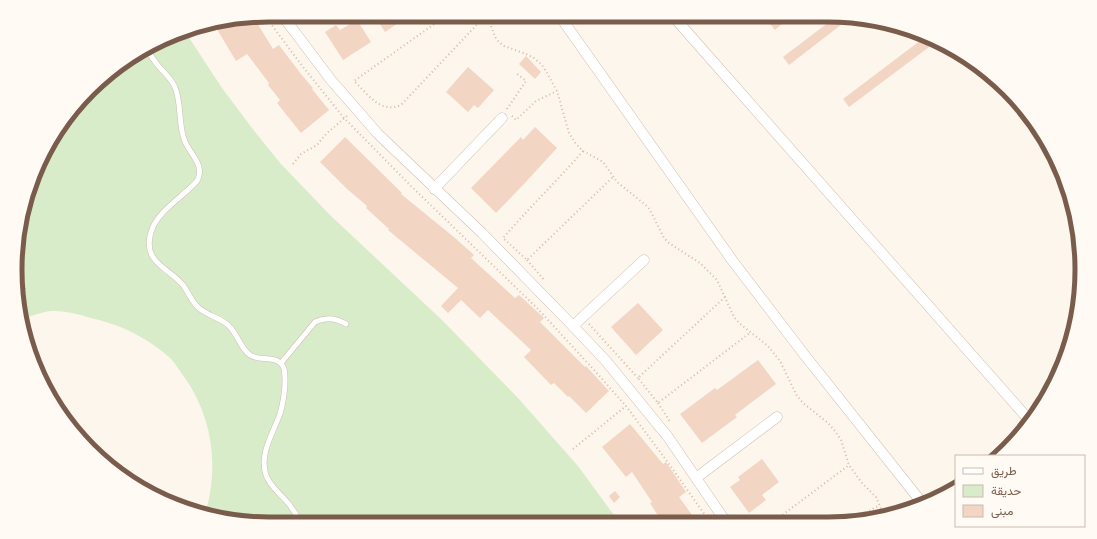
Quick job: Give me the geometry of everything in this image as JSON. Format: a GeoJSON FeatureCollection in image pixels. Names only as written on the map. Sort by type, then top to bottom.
{"type":"FeatureCollection","features":[{"type":"Feature","properties":{"kind":"street"},"geometry":{"type":"LineString","coordinates":[[288,22],[309,52],[355,110],[434,189],[482,233],[606,361],[668,438],[723,517]]}},
{"type":"Feature","properties":{"kind":"street"},"geometry":{"type":"LineString","coordinates":[[563,22],[732,260],[798,347],[919,499]]}},
{"type":"Feature","properties":{"kind":"street"},"geometry":{"type":"LineString","coordinates":[[678,22],[1026,417]]}},
{"type":"Feature","properties":{"kind":"street"},"geometry":{"type":"LineString","coordinates":[[434,189],[507,114]]}},
{"type":"Feature","properties":{"kind":"street"},"geometry":{"type":"LineString","coordinates":[[573,326],[644,260]]}},
{"type":"Feature","properties":{"kind":"street"},"geometry":{"type":"LineString","coordinates":[[696,478],[777,417]]}},
{"type":"Feature","properties":{"kind":"lane"},"geometry":{"type":"LineString","coordinates":[[149,53],[159,67],[170,78],[175,87],[184,138],[199,165],[200,173],[197,181],[169,207],[154,224],[149,240],[152,256],[162,268],[180,282],[199,308],[220,319],[234,331],[242,347],[250,355],[260,359],[276,360],[281,363],[285,370],[284,394],[279,415],[265,451],[264,468],[270,483],[290,505],[297,517]]}},
{"type":"Feature","properties":{"kind":"lane"},"geometry":{"type":"LineString","coordinates":[[281,363],[313,324],[318,321],[331,319],[341,321],[346,324]]}},
{"type":"Feature","properties":{"kind":"path"},"geometry":{"type":"LineString","coordinates":[[269,22],[344,118],[412,187],[537,308],[626,406],[706,517]]}},
{"type":"Feature","properties":{"kind":"path"},"geometry":{"type":"LineString","coordinates":[[437,22],[354,80],[376,103],[388,108],[395,108],[401,105],[480,22]]}},
{"type":"Feature","properties":{"kind":"path"},"geometry":{"type":"LineString","coordinates":[[490,22],[495,37],[499,42],[504,46],[534,58],[542,65],[557,91],[572,139],[576,144],[583,151],[603,162],[623,188],[648,207],[664,238],[669,243],[700,263],[712,274],[721,287],[734,317],[739,323],[768,346],[780,361],[797,396],[835,431],[843,445],[849,465],[858,478],[876,497],[882,511]]}},
{"type":"Feature","properties":{"kind":"path"},"geometry":{"type":"LineString","coordinates":[[516,73],[526,81],[507,114],[516,120],[536,101],[557,91]]}},
{"type":"Feature","properties":{"kind":"path"},"geometry":{"type":"LineString","coordinates":[[293,164],[301,154],[316,145],[326,134],[355,110]]}},
{"type":"Feature","properties":{"kind":"path"},"geometry":{"type":"LineString","coordinates":[[583,151],[503,238],[527,260],[613,176]]}},
{"type":"Feature","properties":{"kind":"path"},"geometry":{"type":"LineString","coordinates":[[23,283],[26,290],[24,297]]}},
{"type":"Feature","properties":{"kind":"path"},"geometry":{"type":"LineString","coordinates":[[725,297],[638,378],[658,403],[751,332]]}},
{"type":"Feature","properties":{"kind":"path"},"geometry":{"type":"LineString","coordinates":[[573,449],[647,389]]}},
{"type":"Feature","properties":{"kind":"path"},"geometry":{"type":"LineString","coordinates":[[780,517],[849,465]]}},
{"type":"Feature","properties":{"kind":"path"},"geometry":{"type":"LineString","coordinates":[[862,515],[880,505]]}},
{"type":"Feature","properties":{"kind":"green space"},"geometry":{"type":"Polygon","coordinates":[[[188,36],[222,88],[281,164],[330,215],[442,320],[518,398],[578,466],[615,517],[270,517],[237,515],[206,509],[212,476],[212,459],[207,425],[202,409],[194,393],[170,358],[154,345],[119,326],[63,311],[40,313],[27,317],[24,302],[22,270],[24,237],[30,205],[35,190],[55,146],[83,106],[106,83],[146,55],[188,36]]]}},
{"type":"Feature","properties":{"kind":"building"},"geometry":{"type":"Polygon","coordinates":[[[354,22],[358,22],[371,42],[343,60],[325,32],[336,25],[340,30],[354,22]]]}},
{"type":"Feature","properties":{"kind":"building"},"geometry":{"type":"Polygon","coordinates":[[[379,22],[400,22],[385,32],[379,22]]]}},
{"type":"Feature","properties":{"kind":"building"},"geometry":{"type":"Polygon","coordinates":[[[769,22],[784,22],[775,30],[769,22]]]}},
{"type":"Feature","properties":{"kind":"building"},"geometry":{"type":"Polygon","coordinates":[[[829,22],[843,23],[789,65],[783,57],[829,22]]]}},
{"type":"Feature","properties":{"kind":"building"},"geometry":{"type":"Polygon","coordinates":[[[257,23],[273,49],[279,45],[329,110],[301,133],[277,103],[280,100],[247,54],[236,61],[216,28],[237,24],[257,23]]]}},
{"type":"Feature","properties":{"kind":"building"},"geometry":{"type":"Polygon","coordinates":[[[921,40],[931,45],[849,107],[843,99],[921,40]]]}},
{"type":"Feature","properties":{"kind":"building"},"geometry":{"type":"Polygon","coordinates":[[[526,56],[541,72],[535,79],[519,64],[526,56]]]}},
{"type":"Feature","properties":{"kind":"building"},"geometry":{"type":"Polygon","coordinates":[[[468,67],[494,90],[478,108],[474,105],[468,112],[446,92],[468,67]]]}},
{"type":"Feature","properties":{"kind":"building"},"geometry":{"type":"Polygon","coordinates":[[[535,127],[557,148],[496,213],[471,188],[521,137],[523,140],[535,127]]]}},
{"type":"Feature","properties":{"kind":"building"},"geometry":{"type":"Polygon","coordinates":[[[345,137],[402,193],[401,194],[474,255],[471,258],[515,298],[519,295],[544,318],[540,322],[585,367],[586,366],[609,391],[586,413],[554,383],[551,385],[524,357],[531,350],[488,310],[480,318],[461,300],[448,313],[441,306],[458,288],[388,230],[389,229],[366,208],[367,206],[346,188],[320,162],[345,137]]]}},
{"type":"Feature","properties":{"kind":"building"},"geometry":{"type":"Polygon","coordinates":[[[638,303],[663,330],[636,355],[611,327],[638,303]]]}},
{"type":"Feature","properties":{"kind":"building"},"geometry":{"type":"Polygon","coordinates":[[[758,360],[776,384],[735,415],[737,417],[702,443],[680,414],[715,388],[717,390],[758,360]]]}},
{"type":"Feature","properties":{"kind":"building"},"geometry":{"type":"Polygon","coordinates":[[[630,424],[663,464],[666,462],[686,492],[679,497],[693,517],[659,517],[650,503],[652,502],[632,472],[626,477],[602,447],[630,424]]]}},
{"type":"Feature","properties":{"kind":"building"},"geometry":{"type":"Polygon","coordinates":[[[762,459],[779,482],[762,495],[766,500],[749,513],[730,487],[740,480],[738,477],[762,459]]]}},
{"type":"Feature","properties":{"kind":"building"},"geometry":{"type":"Polygon","coordinates":[[[615,491],[620,497],[614,503],[609,496],[615,491]]]}}]}
